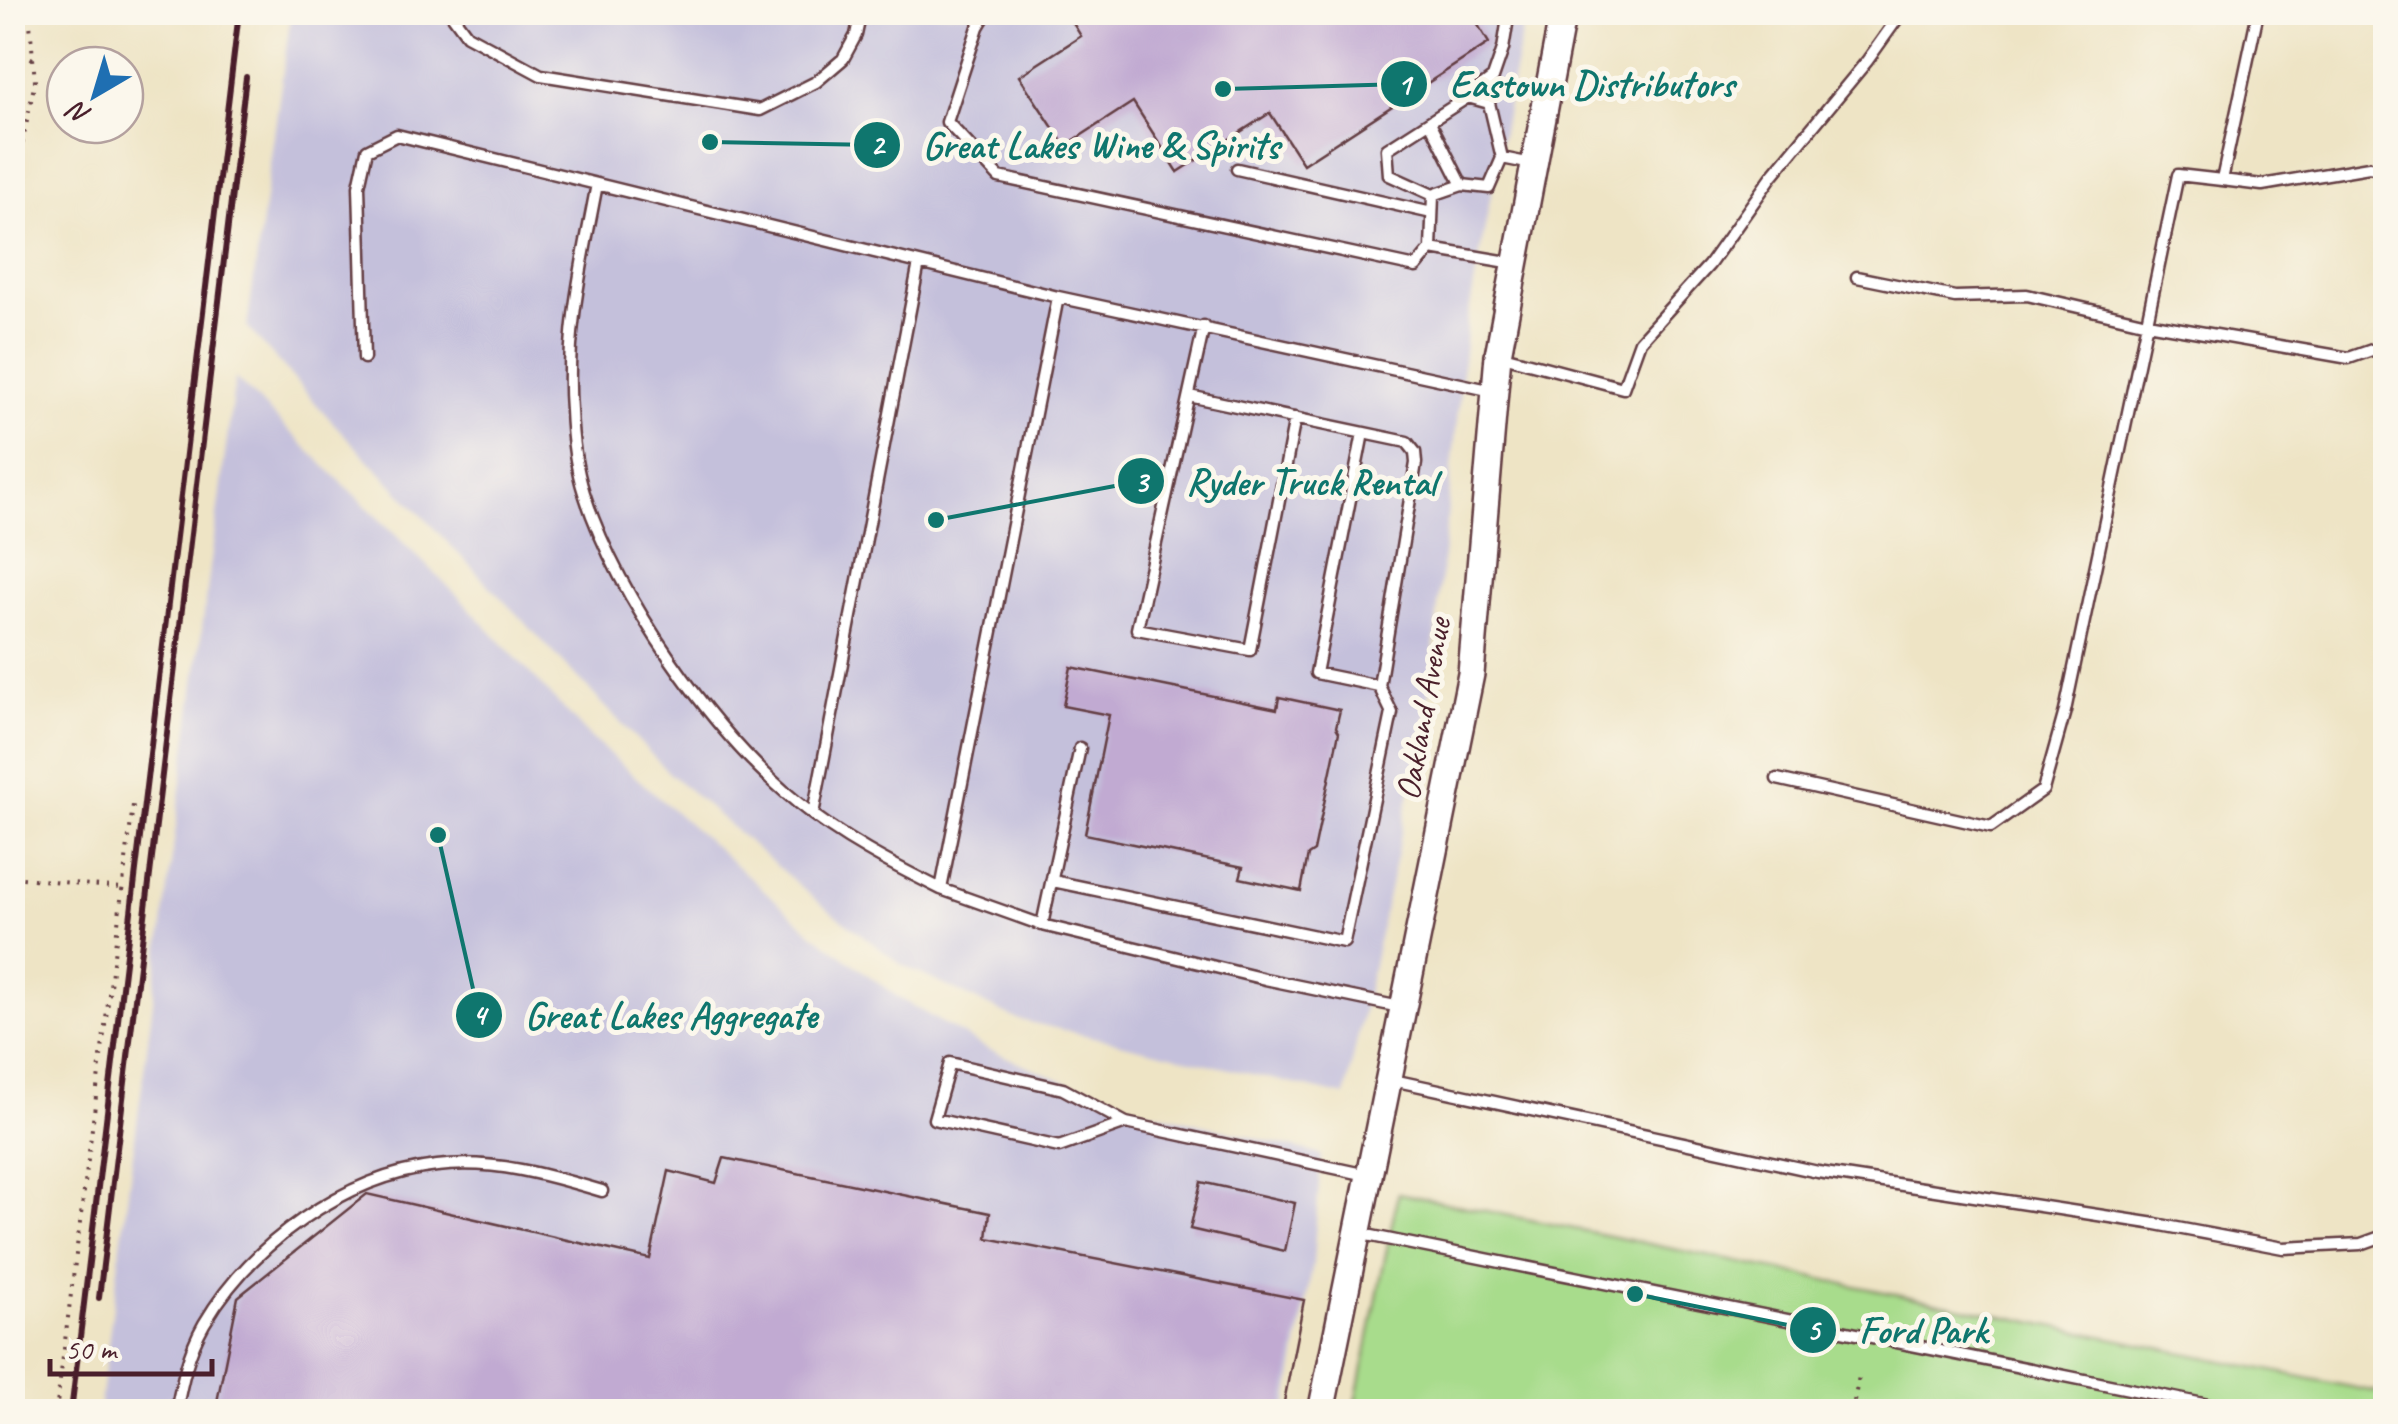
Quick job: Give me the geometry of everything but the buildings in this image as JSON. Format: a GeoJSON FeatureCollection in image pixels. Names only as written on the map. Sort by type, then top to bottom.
{"type":"FeatureCollection","features":[{"type":"Feature","properties":{"kind":"street","name":"Oakland Avenue"},"geometry":{"type":"LineString","coordinates":[[1321,1412],[1471,674],[1498,355],[1563,12]]}},
{"type":"Feature","properties":{"kind":"lane"},"geometry":{"type":"LineString","coordinates":[[450,12],[467,35],[541,75],[760,110],[816,82],[843,59],[856,36],[861,12]]}},
{"type":"Feature","properties":{"kind":"lane"},"geometry":{"type":"LineString","coordinates":[[987,12],[978,27],[948,122],[999,177],[1416,267],[1431,249],[1434,195]]}},
{"type":"Feature","properties":{"kind":"lane"},"geometry":{"type":"LineString","coordinates":[[1468,96],[1489,103],[1502,158],[1489,188],[1462,185],[1434,195],[1389,175],[1387,149],[1493,78],[1509,12]]}},
{"type":"Feature","properties":{"kind":"lane"},"geometry":{"type":"LineString","coordinates":[[1498,355],[1623,388],[1640,342],[1709,265],[1772,176],[1902,12]]}},
{"type":"Feature","properties":{"kind":"lane"},"geometry":{"type":"LineString","coordinates":[[2222,180],[2258,12]]}},
{"type":"Feature","properties":{"kind":"lane"},"geometry":{"type":"LineString","coordinates":[[1430,122],[1462,185]]}},
{"type":"Feature","properties":{"kind":"lane"},"geometry":{"type":"LineString","coordinates":[[364,358],[360,186],[367,150],[397,135],[1058,297],[1494,391]]}},
{"type":"Feature","properties":{"kind":"lane"},"geometry":{"type":"LineString","coordinates":[[1502,158],[1532,164]]}},
{"type":"Feature","properties":{"kind":"lane"},"geometry":{"type":"LineString","coordinates":[[1777,779],[1991,827],[2043,790],[2065,711],[2178,174],[2262,185],[2369,167],[2386,170]]}},
{"type":"Feature","properties":{"kind":"lane"},"geometry":{"type":"LineString","coordinates":[[1237,169],[1432,213]]}},
{"type":"Feature","properties":{"kind":"lane"},"geometry":{"type":"LineString","coordinates":[[597,184],[571,325],[571,411],[583,491],[620,574],[666,653],[730,740],[812,814],[863,850],[941,889],[1042,925],[1401,1007]]}},
{"type":"Feature","properties":{"kind":"lane"},"geometry":{"type":"LineString","coordinates":[[1431,249],[1515,264]]}},
{"type":"Feature","properties":{"kind":"lane"},"geometry":{"type":"LineString","coordinates":[[812,814],[919,262]]}},
{"type":"Feature","properties":{"kind":"lane"},"geometry":{"type":"LineString","coordinates":[[1857,277],[1954,297],[2027,295],[2147,323],[2349,358],[2386,345]]}},
{"type":"Feature","properties":{"kind":"lane"},"geometry":{"type":"LineString","coordinates":[[941,889],[1058,297]]}},
{"type":"Feature","properties":{"kind":"lane"},"geometry":{"type":"LineString","coordinates":[[1204,326],[1137,629],[1250,650],[1296,418]]}},
{"type":"Feature","properties":{"kind":"lane"},"geometry":{"type":"LineString","coordinates":[[1052,881],[1344,942],[1392,712],[1380,686],[1415,452],[1407,442],[1189,396]]}},
{"type":"Feature","properties":{"kind":"lane"},"geometry":{"type":"LineString","coordinates":[[1364,433],[1316,672],[1380,686]]}},
{"type":"Feature","properties":{"kind":"lane"},"geometry":{"type":"LineString","coordinates":[[1042,925],[1080,748]]}},
{"type":"Feature","properties":{"kind":"lane"},"geometry":{"type":"LineString","coordinates":[[1126,1123],[1059,1147],[934,1120],[950,1064],[1063,1089],[1126,1123],[1368,1175]]}},
{"type":"Feature","properties":{"kind":"lane"},"geometry":{"type":"LineString","coordinates":[[1387,1079],[1818,1172],[2156,1224],[2283,1248],[2362,1244],[2386,1236]]}},
{"type":"Feature","properties":{"kind":"lane"},"geometry":{"type":"LineString","coordinates":[[176,1412],[186,1364],[202,1327],[242,1271],[294,1227],[362,1187],[436,1166],[482,1165],[526,1169],[602,1191]]}},
{"type":"Feature","properties":{"kind":"lane"},"geometry":{"type":"LineString","coordinates":[[1356,1232],[2243,1412]]}},
{"type":"Feature","properties":{"kind":"path"},"geometry":{"type":"LineString","coordinates":[[12,195],[35,82],[29,12]]}},
{"type":"Feature","properties":{"kind":"path"},"geometry":{"type":"LineString","coordinates":[[12,48],[34,59]]}},
{"type":"Feature","properties":{"kind":"path"},"geometry":{"type":"LineString","coordinates":[[56,1412],[134,805]]}},
{"type":"Feature","properties":{"kind":"path"},"geometry":{"type":"LineString","coordinates":[[12,878],[121,888]]}},
{"type":"Feature","properties":{"kind":"path"},"geometry":{"type":"LineString","coordinates":[[1852,1412],[1860,1370]]}},
{"type":"Feature","properties":{"kind":"shaded area"},"geometry":{"type":"Polygon","coordinates":[[[291,13],[1525,13],[1467,323],[1427,712],[1345,1096],[1016,1019],[902,965],[817,901],[669,773],[337,427],[247,327],[291,13]]]}},
{"type":"Feature","properties":{"kind":"shaded area"},"geometry":{"type":"Polygon","coordinates":[[[235,378],[456,594],[589,736],[815,935],[899,998],[987,1049],[1112,1101],[1321,1155],[1313,1263],[1286,1411],[99,1412],[235,378]]]}},
{"type":"Feature","properties":{"kind":"green space"},"geometry":{"type":"Polygon","coordinates":[[[1398,1193],[2386,1394],[2385,1412],[1354,1412],[1398,1193]]]}},
{"type":"Feature","properties":{"kind":"railway"},"geometry":{"type":"LineString","coordinates":[[71,1412],[239,12]]}},
{"type":"Feature","properties":{"kind":"railway"},"geometry":{"type":"LineString","coordinates":[[99,1298],[246,77]]}},
{"type":"Feature","properties":{"kind":"place","name":"Eastown Distributors"},"geometry":{"type":"Point","coordinates":[1223,89]}},
{"type":"Feature","properties":{"kind":"place","name":"Great Lakes Wine & Spirits"},"geometry":{"type":"Point","coordinates":[710,142]}},
{"type":"Feature","properties":{"kind":"place","name":"Ryder Truck Rental"},"geometry":{"type":"Point","coordinates":[936,520]}},
{"type":"Feature","properties":{"kind":"place","name":"Great Lakes Aggregate"},"geometry":{"type":"Point","coordinates":[438,835]}},
{"type":"Feature","properties":{"kind":"place","name":"Ford Park"},"geometry":{"type":"Point","coordinates":[1635,1294]}}]}
